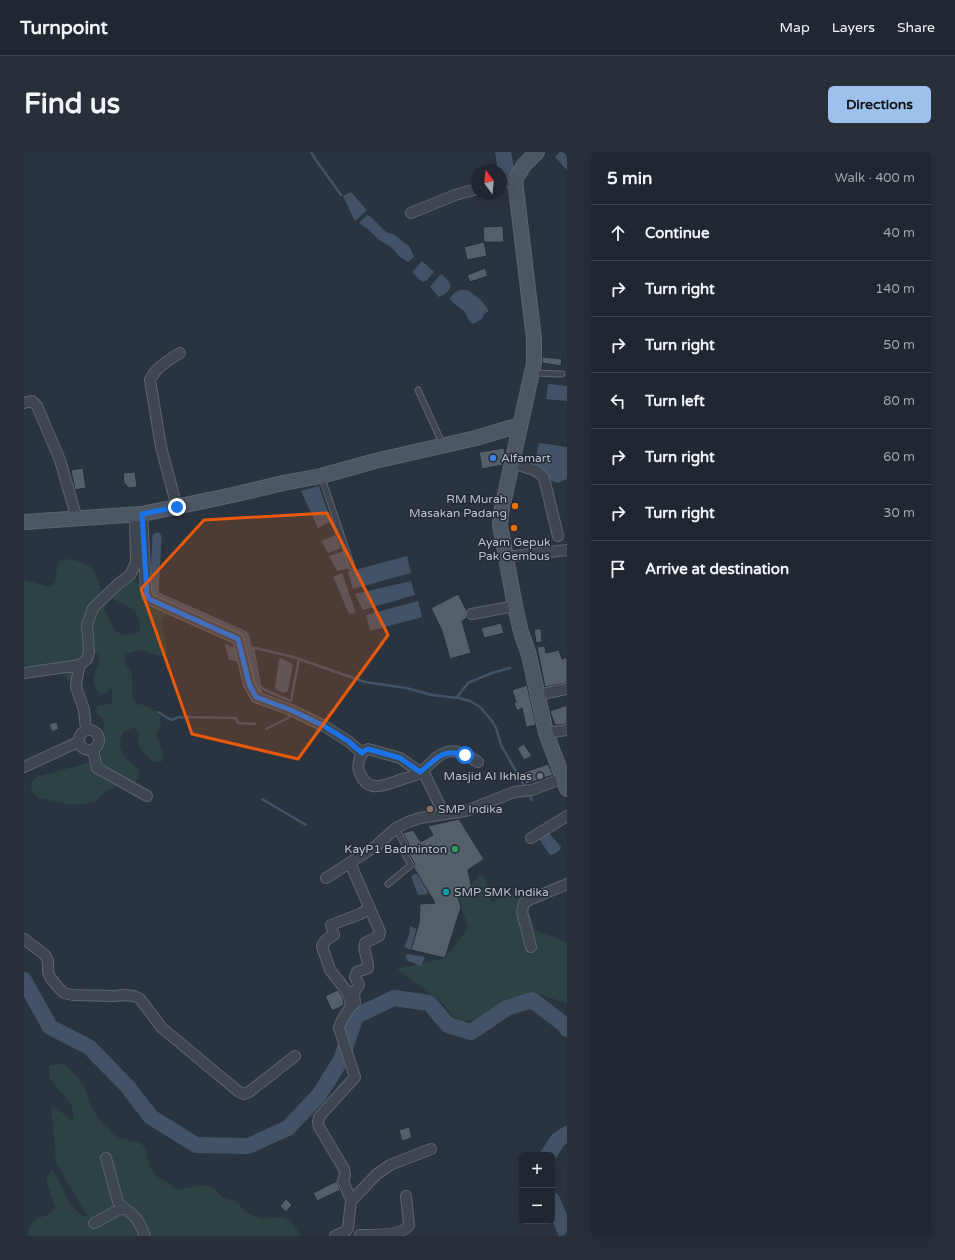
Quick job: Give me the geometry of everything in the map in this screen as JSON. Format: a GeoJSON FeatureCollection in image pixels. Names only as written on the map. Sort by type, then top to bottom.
{"type":"FeatureCollection","features":[{"type":"Feature","properties":{"kind":"street"},"geometry":{"type":"LineString","coordinates":[[326,878],[376,846],[396,828],[420,818],[466,811],[514,792],[565,783],[546,733],[529,655],[521,632],[515,606],[500,525],[501,513],[520,433],[520,425],[532,373],[534,338],[515,180],[524,165],[537,152]]}},
{"type":"Feature","properties":{"kind":"street"},"geometry":{"type":"LineString","coordinates":[[507,182],[515,180]]}},
{"type":"Feature","properties":{"kind":"street"},"geometry":{"type":"LineString","coordinates":[[411,213],[455,195],[471,191]]}},
{"type":"Feature","properties":{"kind":"street"},"geometry":{"type":"LineString","coordinates":[[177,507],[161,446],[150,380],[153,373],[162,364],[180,353]]}},
{"type":"Feature","properties":{"kind":"street"},"geometry":{"type":"LineString","coordinates":[[24,404],[32,401],[37,406],[60,460],[77,518]]}},
{"type":"Feature","properties":{"kind":"street"},"geometry":{"type":"LineString","coordinates":[[24,522],[139,514],[177,507],[443,446],[520,425]]}},
{"type":"Feature","properties":{"kind":"street"},"geometry":{"type":"LineString","coordinates":[[513,463],[537,471],[544,478],[558,536]]}},
{"type":"Feature","properties":{"kind":"street"},"geometry":{"type":"LineString","coordinates":[[139,514],[146,590],[149,599],[238,639],[240,642],[250,687],[256,697],[291,710],[324,726],[348,741],[362,753]]}},
{"type":"Feature","properties":{"kind":"street"},"geometry":{"type":"LineString","coordinates":[[86,730],[84,710],[76,687],[76,678],[80,665],[87,659],[88,626],[93,608],[118,584],[130,575],[136,563],[139,514]]}},
{"type":"Feature","properties":{"kind":"street"},"geometry":{"type":"LineString","coordinates":[[506,557],[567,550]]}},
{"type":"Feature","properties":{"kind":"street"},"geometry":{"type":"LineString","coordinates":[[472,614],[515,606]]}},
{"type":"Feature","properties":{"kind":"street"},"geometry":{"type":"LineString","coordinates":[[24,673],[80,665]]}},
{"type":"Feature","properties":{"kind":"street"},"geometry":{"type":"LineString","coordinates":[[537,695],[567,688]]}},
{"type":"Feature","properties":{"kind":"street"},"geometry":{"type":"LineString","coordinates":[[86,730],[94,731],[99,736],[99,744],[93,750],[87,751],[81,748],[78,742],[80,735],[86,730]]}},
{"type":"Feature","properties":{"kind":"street"},"geometry":{"type":"LineString","coordinates":[[546,733],[567,730]]}},
{"type":"Feature","properties":{"kind":"street"},"geometry":{"type":"LineString","coordinates":[[24,767],[78,742]]}},
{"type":"Feature","properties":{"kind":"street"},"geometry":{"type":"LineString","coordinates":[[444,814],[423,773],[400,758],[368,749],[362,753],[358,761],[358,768],[363,780],[373,787],[379,788],[423,773],[438,756],[446,752],[454,752],[465,755],[478,762]]}},
{"type":"Feature","properties":{"kind":"street"},"geometry":{"type":"LineString","coordinates":[[93,750],[97,768],[147,796]]}},
{"type":"Feature","properties":{"kind":"street"},"geometry":{"type":"LineString","coordinates":[[531,838],[567,816]]}},
{"type":"Feature","properties":{"kind":"street"},"geometry":{"type":"LineString","coordinates":[[350,863],[380,932],[379,936],[365,943],[363,946],[369,962],[368,968],[357,972],[355,977],[359,985],[354,992],[356,1003],[351,1006],[346,1016],[340,1023],[339,1028],[355,1077],[319,1117],[318,1122],[319,1127],[344,1169],[346,1191],[354,1198]]}},
{"type":"Feature","properties":{"kind":"street"},"geometry":{"type":"LineString","coordinates":[[531,947],[522,912],[524,903],[567,884]]}},
{"type":"Feature","properties":{"kind":"street"},"geometry":{"type":"LineString","coordinates":[[351,1006],[346,989],[330,970],[322,946],[326,940],[334,936],[331,925],[360,914],[370,908]]}},
{"type":"Feature","properties":{"kind":"street"},"geometry":{"type":"LineString","coordinates":[[24,939],[44,954],[48,961],[48,972],[50,977],[64,993],[73,995],[114,996],[124,994],[140,999],[162,1028],[239,1092],[244,1094],[249,1092],[295,1056]]}},
{"type":"Feature","properties":{"kind":"street"},"geometry":{"type":"LineString","coordinates":[[336,1236],[346,1231],[349,1224],[350,1204],[377,1174],[390,1165],[431,1149]]}},
{"type":"Feature","properties":{"kind":"street"},"geometry":{"type":"LineString","coordinates":[[106,1158],[118,1202],[122,1208],[134,1216],[140,1224],[145,1236]]}},
{"type":"Feature","properties":{"kind":"street"},"geometry":{"type":"LineString","coordinates":[[346,1231],[360,1236],[391,1233],[401,1231],[408,1227],[406,1196]]}},
{"type":"Feature","properties":{"kind":"street"},"geometry":{"type":"LineString","coordinates":[[94,1223],[122,1208]]}},
{"type":"Feature","properties":{"kind":"lane"},"geometry":{"type":"LineString","coordinates":[[532,373],[562,374]]}},
{"type":"Feature","properties":{"kind":"lane"},"geometry":{"type":"LineString","coordinates":[[418,390],[443,446]]}},
{"type":"Feature","properties":{"kind":"lane"},"geometry":{"type":"LineString","coordinates":[[321,473],[352,567]]}},
{"type":"Feature","properties":{"kind":"lane"},"geometry":{"type":"LineString","coordinates":[[388,884],[411,865],[406,855],[404,843],[396,828]]}},
{"type":"Feature","properties":{"kind":"highlighted area"},"geometry":{"type":"Polygon","coordinates":[[[327,513],[388,635],[298,759],[192,734],[141,589],[204,520],[327,513]]]}},
{"type":"Feature","properties":{"kind":"green space"},"geometry":{"type":"Polygon","coordinates":[[[68,559],[86,564],[93,569],[97,575],[104,607],[112,625],[118,632],[127,635],[139,632],[140,625],[137,615],[129,607],[112,598],[110,591],[130,580],[154,590],[154,595],[161,601],[161,613],[170,611],[163,619],[162,627],[166,642],[167,655],[160,656],[139,650],[125,654],[124,661],[132,675],[132,697],[137,704],[144,705],[158,712],[161,721],[156,734],[164,755],[161,762],[154,762],[141,750],[138,738],[139,733],[135,727],[123,732],[120,744],[121,749],[126,758],[139,770],[139,778],[134,783],[120,783],[101,795],[96,802],[74,805],[38,798],[33,793],[31,787],[33,780],[39,776],[92,762],[99,758],[102,752],[100,745],[103,739],[104,724],[102,718],[96,713],[97,706],[112,703],[112,688],[107,693],[101,694],[97,690],[94,678],[100,661],[98,655],[92,651],[74,685],[68,681],[66,675],[24,664],[24,580],[50,587],[55,582],[57,567],[60,561],[68,559]]]}},
{"type":"Feature","properties":{"kind":"green space"},"geometry":{"type":"Polygon","coordinates":[[[480,874],[485,878],[491,902],[520,890],[536,931],[567,942],[567,1003],[534,993],[508,999],[480,1019],[458,1021],[440,1001],[397,969],[445,958],[468,928],[457,894],[463,893],[480,874]]]}},
{"type":"Feature","properties":{"kind":"green space"},"geometry":{"type":"Polygon","coordinates":[[[61,1063],[67,1066],[84,1085],[90,1105],[101,1122],[119,1138],[141,1143],[145,1148],[150,1168],[159,1178],[169,1183],[174,1188],[179,1189],[199,1186],[214,1188],[223,1198],[235,1201],[249,1214],[256,1217],[262,1219],[284,1217],[291,1221],[301,1236],[27,1236],[29,1227],[36,1219],[47,1215],[55,1208],[46,1178],[52,1169],[73,1207],[77,1212],[88,1217],[56,1163],[51,1104],[74,1122],[72,1107],[50,1079],[49,1066],[61,1063]]]}},
{"type":"Feature","properties":{"kind":"water"},"geometry":{"type":"Polygon","coordinates":[[[495,152],[511,152],[515,173],[507,175],[507,164],[497,164],[495,152]]]}},
{"type":"Feature","properties":{"kind":"water"},"geometry":{"type":"Polygon","coordinates":[[[560,152],[567,152],[567,170],[555,157],[560,152]]]}},
{"type":"Feature","properties":{"kind":"water"},"geometry":{"type":"Polygon","coordinates":[[[351,192],[367,210],[355,221],[343,196],[351,192]]]}},
{"type":"Feature","properties":{"kind":"water"},"geometry":{"type":"Polygon","coordinates":[[[367,215],[370,216],[387,233],[393,234],[409,246],[414,257],[408,262],[359,223],[367,215]]]}},
{"type":"Feature","properties":{"kind":"water"},"geometry":{"type":"Polygon","coordinates":[[[422,261],[434,272],[426,281],[422,282],[412,272],[422,261]]]}},
{"type":"Feature","properties":{"kind":"water"},"geometry":{"type":"Polygon","coordinates":[[[441,274],[448,281],[450,287],[447,292],[439,297],[430,287],[441,274]]]}},
{"type":"Feature","properties":{"kind":"water"},"geometry":{"type":"Polygon","coordinates":[[[460,290],[468,290],[481,300],[489,311],[484,314],[482,319],[473,324],[466,314],[450,298],[454,293],[460,290]]]}},
{"type":"Feature","properties":{"kind":"water"},"geometry":{"type":"Polygon","coordinates":[[[548,384],[567,386],[567,401],[546,399],[548,384]]]}},
{"type":"Feature","properties":{"kind":"water"},"geometry":{"type":"Polygon","coordinates":[[[539,443],[567,447],[567,479],[558,483],[532,477],[539,443]]]}},
{"type":"Feature","properties":{"kind":"water"},"geometry":{"type":"Polygon","coordinates":[[[319,486],[331,521],[318,528],[301,491],[319,486]]]}},
{"type":"Feature","properties":{"kind":"water"},"geometry":{"type":"Polygon","coordinates":[[[336,535],[341,548],[328,553],[321,541],[336,535]]]}},
{"type":"Feature","properties":{"kind":"water"},"geometry":{"type":"Polygon","coordinates":[[[344,551],[350,568],[337,571],[329,556],[344,551]]]}},
{"type":"Feature","properties":{"kind":"water"},"geometry":{"type":"Polygon","coordinates":[[[407,556],[411,573],[353,589],[348,572],[407,556]]]}},
{"type":"Feature","properties":{"kind":"water"},"geometry":{"type":"Polygon","coordinates":[[[342,573],[356,613],[349,614],[333,577],[342,573]]]}},
{"type":"Feature","properties":{"kind":"water"},"geometry":{"type":"Polygon","coordinates":[[[411,581],[415,595],[363,610],[355,594],[411,581]]]}},
{"type":"Feature","properties":{"kind":"water"},"geometry":{"type":"Polygon","coordinates":[[[418,601],[422,617],[370,631],[366,615],[418,601]]]}},
{"type":"Feature","properties":{"kind":"water"},"geometry":{"type":"Polygon","coordinates":[[[226,644],[242,651],[242,662],[229,660],[226,644]]]}},
{"type":"Feature","properties":{"kind":"water"},"geometry":{"type":"Polygon","coordinates":[[[281,658],[293,664],[288,691],[284,693],[277,690],[275,687],[279,659],[281,658]]]}},
{"type":"Feature","properties":{"kind":"water"},"geometry":{"type":"Polygon","coordinates":[[[547,831],[561,847],[557,852],[550,855],[539,839],[547,831]]]}},
{"type":"Feature","properties":{"kind":"water"},"geometry":{"type":"Polygon","coordinates":[[[414,874],[422,875],[428,894],[418,895],[411,876],[414,874]]]}},
{"type":"Feature","properties":{"kind":"water"},"geometry":{"type":"Polygon","coordinates":[[[410,926],[417,929],[411,950],[404,947],[409,935],[410,926]]]}},
{"type":"Feature","properties":{"kind":"water"},"geometry":{"type":"Polygon","coordinates":[[[408,954],[425,957],[421,966],[408,961],[405,956],[408,954]]]}},
{"type":"Feature","properties":{"kind":"building"},"geometry":{"type":"Polygon","coordinates":[[[503,226],[504,242],[484,242],[483,227],[503,226]]]}},
{"type":"Feature","properties":{"kind":"building"},"geometry":{"type":"Polygon","coordinates":[[[484,242],[487,256],[467,260],[464,247],[484,242]]]}},
{"type":"Feature","properties":{"kind":"building"},"geometry":{"type":"Polygon","coordinates":[[[485,268],[488,276],[470,282],[467,275],[485,268]]]}},
{"type":"Feature","properties":{"kind":"building"},"geometry":{"type":"Polygon","coordinates":[[[542,357],[562,359],[561,366],[542,363],[542,357]]]}},
{"type":"Feature","properties":{"kind":"building","name":"Alfamart"},"geometry":{"type":"Polygon","coordinates":[[[504,448],[505,455],[503,465],[482,469],[479,452],[504,448]]]}},
{"type":"Feature","properties":{"kind":"building"},"geometry":{"type":"Polygon","coordinates":[[[83,468],[86,488],[75,490],[71,470],[83,468]]]}},
{"type":"Feature","properties":{"kind":"building"},"geometry":{"type":"Polygon","coordinates":[[[135,472],[137,487],[129,488],[124,483],[123,473],[135,472]]]}},
{"type":"Feature","properties":{"kind":"building"},"geometry":{"type":"Polygon","coordinates":[[[458,594],[467,611],[467,618],[462,621],[471,653],[450,659],[442,631],[431,608],[458,594]]]}},
{"type":"Feature","properties":{"kind":"building"},"geometry":{"type":"Polygon","coordinates":[[[501,623],[504,633],[484,638],[481,628],[501,623]]]}},
{"type":"Feature","properties":{"kind":"building"},"geometry":{"type":"Polygon","coordinates":[[[534,629],[541,629],[542,642],[536,643],[534,629]]]}},
{"type":"Feature","properties":{"kind":"building"},"geometry":{"type":"Polygon","coordinates":[[[545,646],[546,653],[559,650],[562,659],[567,657],[567,683],[545,687],[537,647],[545,646]]]}},
{"type":"Feature","properties":{"kind":"building"},"geometry":{"type":"Polygon","coordinates":[[[527,685],[536,725],[526,727],[522,708],[517,711],[512,690],[527,685]]]}},
{"type":"Feature","properties":{"kind":"building"},"geometry":{"type":"Polygon","coordinates":[[[567,705],[567,724],[555,725],[550,711],[567,705]]]}},
{"type":"Feature","properties":{"kind":"building"},"geometry":{"type":"Polygon","coordinates":[[[57,722],[59,729],[52,732],[49,724],[57,722]]]}},
{"type":"Feature","properties":{"kind":"building"},"geometry":{"type":"Polygon","coordinates":[[[524,744],[532,756],[524,760],[517,748],[524,744]]]}},
{"type":"Feature","properties":{"kind":"building","name":"Masjid Al Ikhlas"},"geometry":{"type":"Polygon","coordinates":[[[548,764],[553,775],[526,784],[522,773],[548,764]]]}},
{"type":"Feature","properties":{"kind":"building","name":"SMP SMK Indika"},"geometry":{"type":"Polygon","coordinates":[[[459,819],[484,859],[468,870],[472,889],[457,894],[461,907],[445,958],[411,950],[419,923],[420,904],[435,903],[414,868],[415,864],[409,854],[408,842],[403,833],[413,830],[421,842],[433,835],[428,826],[459,819]]]}},
{"type":"Feature","properties":{"kind":"building"},"geometry":{"type":"Polygon","coordinates":[[[338,990],[343,998],[344,1005],[332,1011],[325,996],[338,990]]]}},
{"type":"Feature","properties":{"kind":"building"},"geometry":{"type":"Polygon","coordinates":[[[409,1127],[412,1138],[402,1141],[399,1130],[409,1127]]]}},
{"type":"Feature","properties":{"kind":"building"},"geometry":{"type":"Polygon","coordinates":[[[337,1181],[340,1190],[317,1201],[313,1193],[337,1181]]]}},
{"type":"Feature","properties":{"kind":"building"},"geometry":{"type":"Polygon","coordinates":[[[286,1199],[292,1205],[286,1212],[280,1206],[286,1199]]]}},
{"type":"Feature","properties":{"kind":"waterway"},"geometry":{"type":"LineString","coordinates":[[311,152],[341,195]]}},
{"type":"Feature","properties":{"kind":"waterway"},"geometry":{"type":"LineString","coordinates":[[157,537],[154,595],[245,636],[254,686],[258,692]]}},
{"type":"Feature","properties":{"kind":"waterway"},"geometry":{"type":"LineString","coordinates":[[243,645],[293,657],[365,682],[406,688],[432,695],[459,698],[470,701],[480,707],[492,721],[496,728],[501,745],[525,787]]}},
{"type":"Feature","properties":{"kind":"waterway"},"geometry":{"type":"LineString","coordinates":[[253,648],[260,686],[265,690],[291,701],[299,659]]}},
{"type":"Feature","properties":{"kind":"waterway"},"geometry":{"type":"LineString","coordinates":[[457,697],[468,683],[492,673],[510,668]]}},
{"type":"Feature","properties":{"kind":"waterway"},"geometry":{"type":"LineString","coordinates":[[158,712],[171,720],[179,717],[236,718],[238,723],[255,724]]}},
{"type":"Feature","properties":{"kind":"waterway"},"geometry":{"type":"LineString","coordinates":[[266,729],[288,718],[290,712]]}},
{"type":"Feature","properties":{"kind":"waterway"},"geometry":{"type":"LineString","coordinates":[[528,793],[532,800]]}},
{"type":"Feature","properties":{"kind":"waterway"},"geometry":{"type":"LineString","coordinates":[[262,799],[306,825]]}},
{"type":"Feature","properties":{"kind":"waterway"},"geometry":{"type":"LineString","coordinates":[[24,980],[50,1027],[89,1047],[127,1086],[151,1117],[196,1145],[248,1146],[288,1128],[319,1095],[341,1060],[356,1016],[394,998],[429,1003],[448,1025],[471,1032],[507,1008],[532,1000],[565,1025],[567,1029]]}},
{"type":"Feature","properties":{"kind":"waterway"},"geometry":{"type":"LineString","coordinates":[[550,1152],[558,1140],[567,1134]]}},
{"type":"Feature","properties":{"kind":"waterway"},"geometry":{"type":"LineString","coordinates":[[555,1207],[567,1235]]}},
{"type":"Feature","properties":{"kind":"place","name":"Alfamart"},"geometry":{"type":"Point","coordinates":[493,458]}},
{"type":"Feature","properties":{"kind":"place","name":"RM Murah Masakan Padang"},"geometry":{"type":"Point","coordinates":[515,506]}},
{"type":"Feature","properties":{"kind":"place","name":"Ayam Gepuk Pak Gembus"},"geometry":{"type":"Point","coordinates":[514,528]}},
{"type":"Feature","properties":{"kind":"place","name":"Masjid Al Ikhlas"},"geometry":{"type":"Point","coordinates":[540,776]}},
{"type":"Feature","properties":{"kind":"place","name":"SMP Indika"},"geometry":{"type":"Point","coordinates":[430,809]}},
{"type":"Feature","properties":{"kind":"place","name":"KayP1 Badminton"},"geometry":{"type":"Point","coordinates":[455,849]}},
{"type":"Feature","properties":{"kind":"place","name":"SMP SMK Indika"},"geometry":{"type":"Point","coordinates":[446,892]}},
{"type":"Feature","properties":{"kind":"route"},"geometry":{"type":"LineString","coordinates":[[177,507],[142,514],[147,595],[149,599],[238,639],[240,642],[249,684],[256,697],[311,719],[348,741],[362,753],[368,749],[400,758],[420,772],[438,756],[446,752],[454,752],[465,755]]}}]}
